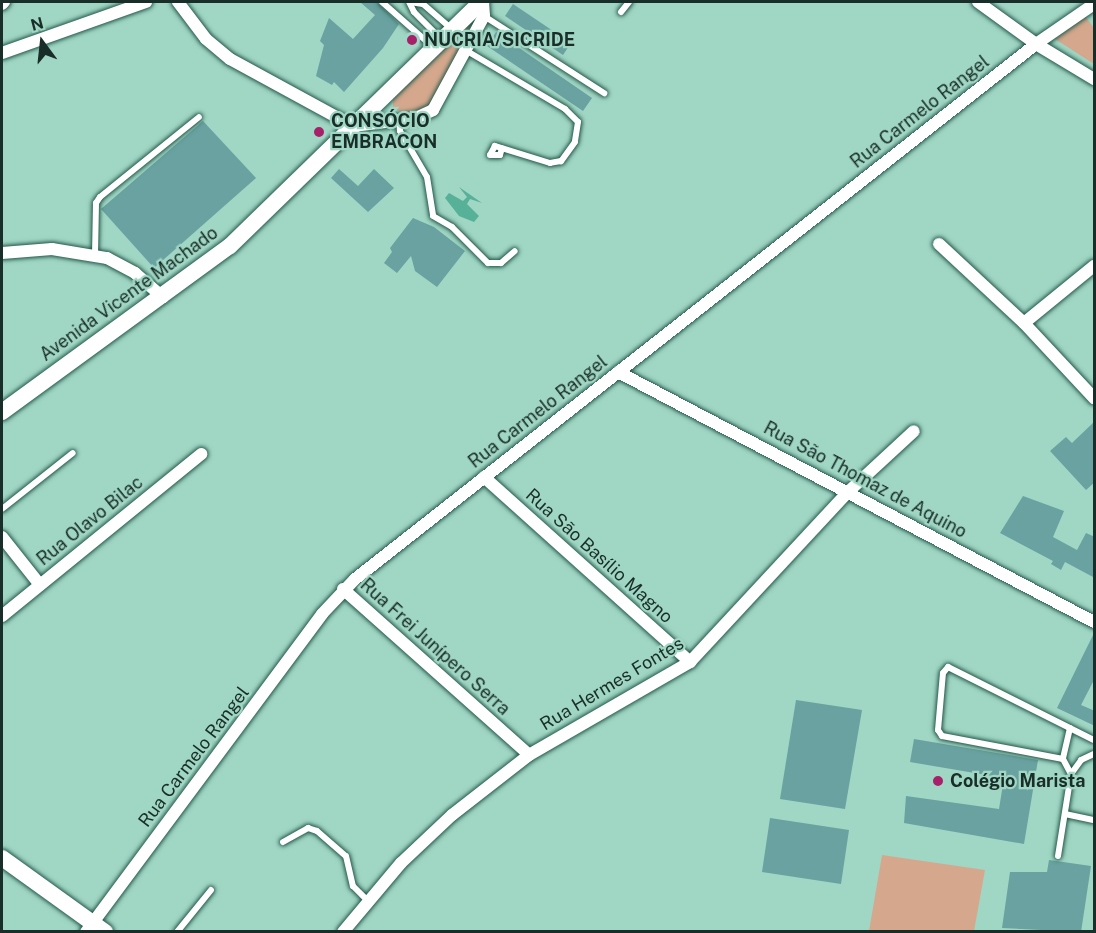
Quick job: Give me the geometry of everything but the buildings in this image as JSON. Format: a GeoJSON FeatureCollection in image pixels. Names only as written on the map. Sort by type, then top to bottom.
{"type":"FeatureCollection","features":[{"type":"Feature","properties":{"kind":"street"},"geometry":{"type":"LineString","coordinates":[[2,53],[146,2]]}},
{"type":"Feature","properties":{"kind":"street"},"geometry":{"type":"LineString","coordinates":[[178,2],[206,39],[230,59],[353,126],[421,117],[433,110],[467,51],[483,6]]}},
{"type":"Feature","properties":{"kind":"street"},"geometry":{"type":"LineString","coordinates":[[978,2],[1036,44],[1095,79]]}},
{"type":"Feature","properties":{"kind":"street","name":"Avenida Vicente Machado"},"geometry":{"type":"LineString","coordinates":[[2,412],[163,297],[257,221],[443,39],[483,6]]}},
{"type":"Feature","properties":{"kind":"street","name":"Rua Carmelo Rangel"},"geometry":{"type":"LineString","coordinates":[[95,929],[343,590],[1036,44],[1092,6]]}},
{"type":"Feature","properties":{"kind":"street"},"geometry":{"type":"LineString","coordinates":[[939,244],[1024,323],[1095,398]]}},
{"type":"Feature","properties":{"kind":"street"},"geometry":{"type":"LineString","coordinates":[[2,253],[52,249],[95,255],[122,264],[163,297]]}},
{"type":"Feature","properties":{"kind":"street"},"geometry":{"type":"LineString","coordinates":[[1024,323],[1095,266]]}},
{"type":"Feature","properties":{"kind":"street","name":"Rua São Thomaz de Aquino"},"geometry":{"type":"LineString","coordinates":[[618,372],[849,491],[1095,622]]}},
{"type":"Feature","properties":{"kind":"street","name":"Rua Hermes Fontes"},"geometry":{"type":"LineString","coordinates":[[343,932],[401,863],[452,815],[529,755],[690,662],[849,491],[914,431]]}},
{"type":"Feature","properties":{"kind":"street","name":"Rua Olavo Bilac"},"geometry":{"type":"LineString","coordinates":[[2,616],[201,454]]}},
{"type":"Feature","properties":{"kind":"street","name":"Rua São Basílio Magno"},"geometry":{"type":"LineString","coordinates":[[484,477],[690,662]]}},
{"type":"Feature","properties":{"kind":"street"},"geometry":{"type":"LineString","coordinates":[[2,537],[39,585]]}},
{"type":"Feature","properties":{"kind":"street","name":"Rua Frei Junípero Serra"},"geometry":{"type":"LineString","coordinates":[[343,590],[529,755]]}},
{"type":"Feature","properties":{"kind":"street"},"geometry":{"type":"LineString","coordinates":[[2,858],[95,929]]}},
{"type":"Feature","properties":{"kind":"lane"},"geometry":{"type":"LineString","coordinates":[[382,2],[443,39]]}},
{"type":"Feature","properties":{"kind":"lane"},"geometry":{"type":"LineString","coordinates":[[410,2],[414,12],[443,39]]}},
{"type":"Feature","properties":{"kind":"lane"},"geometry":{"type":"LineString","coordinates":[[410,2],[423,4],[443,39]]}},
{"type":"Feature","properties":{"kind":"lane"},"geometry":{"type":"LineString","coordinates":[[621,12],[629,2]]}},
{"type":"Feature","properties":{"kind":"lane"},"geometry":{"type":"LineString","coordinates":[[483,6],[604,93]]}},
{"type":"Feature","properties":{"kind":"lane"},"geometry":{"type":"LineString","coordinates":[[467,51],[570,113],[578,122],[575,142],[561,161],[550,163],[502,148]]}},
{"type":"Feature","properties":{"kind":"lane"},"geometry":{"type":"LineString","coordinates":[[95,255],[96,203],[100,197],[199,117]]}},
{"type":"Feature","properties":{"kind":"lane"},"geometry":{"type":"LineString","coordinates":[[399,121],[400,131],[427,177],[433,216],[452,227],[488,263],[501,263],[515,251]]}},
{"type":"Feature","properties":{"kind":"lane"},"geometry":{"type":"LineString","coordinates":[[2,509],[74,453]]}},
{"type":"Feature","properties":{"kind":"lane"},"geometry":{"type":"LineString","coordinates":[[1064,759],[942,736],[938,730],[944,673],[948,667],[1095,740]]}},
{"type":"Feature","properties":{"kind":"lane"},"geometry":{"type":"LineString","coordinates":[[1070,728],[1064,759],[1071,774]]}},
{"type":"Feature","properties":{"kind":"lane"},"geometry":{"type":"LineString","coordinates":[[1058,856],[1071,774],[1081,760],[1095,754]]}},
{"type":"Feature","properties":{"kind":"lane"},"geometry":{"type":"LineString","coordinates":[[1065,814],[1095,820]]}},
{"type":"Feature","properties":{"kind":"lane"},"geometry":{"type":"LineString","coordinates":[[283,842],[308,828],[317,831],[346,856],[353,886],[369,901]]}},
{"type":"Feature","properties":{"kind":"lane"},"geometry":{"type":"LineString","coordinates":[[177,932],[211,890]]}},
{"type":"Feature","properties":{"kind":"shaded area"},"geometry":{"type":"Polygon","coordinates":[[[1085,16],[1094,28],[1094,64],[1055,39],[1085,16]]]}},
{"type":"Feature","properties":{"kind":"shaded area"},"geometry":{"type":"Polygon","coordinates":[[[469,22],[474,26],[435,101],[425,111],[405,114],[393,108],[393,97],[469,22]]]}},
{"type":"Feature","properties":{"kind":"shaded area"},"geometry":{"type":"Polygon","coordinates":[[[459,187],[482,203],[470,199],[467,204],[479,216],[474,222],[459,216],[445,198],[449,193],[463,201],[467,197],[459,187]]]}},
{"type":"Feature","properties":{"kind":"shaded area"},"geometry":{"type":"Polygon","coordinates":[[[882,855],[985,870],[974,931],[869,931],[882,855]]]}},
{"type":"Feature","properties":{"kind":"place","name":"NUCRIA/SICRIDE"},"geometry":{"type":"Point","coordinates":[412,40]}},
{"type":"Feature","properties":{"kind":"place","name":"CONSÓCIO EMBRACON"},"geometry":{"type":"Point","coordinates":[319,132]}},
{"type":"Feature","properties":{"kind":"place","name":"Colégio Marista"},"geometry":{"type":"Point","coordinates":[938,781]}}]}
